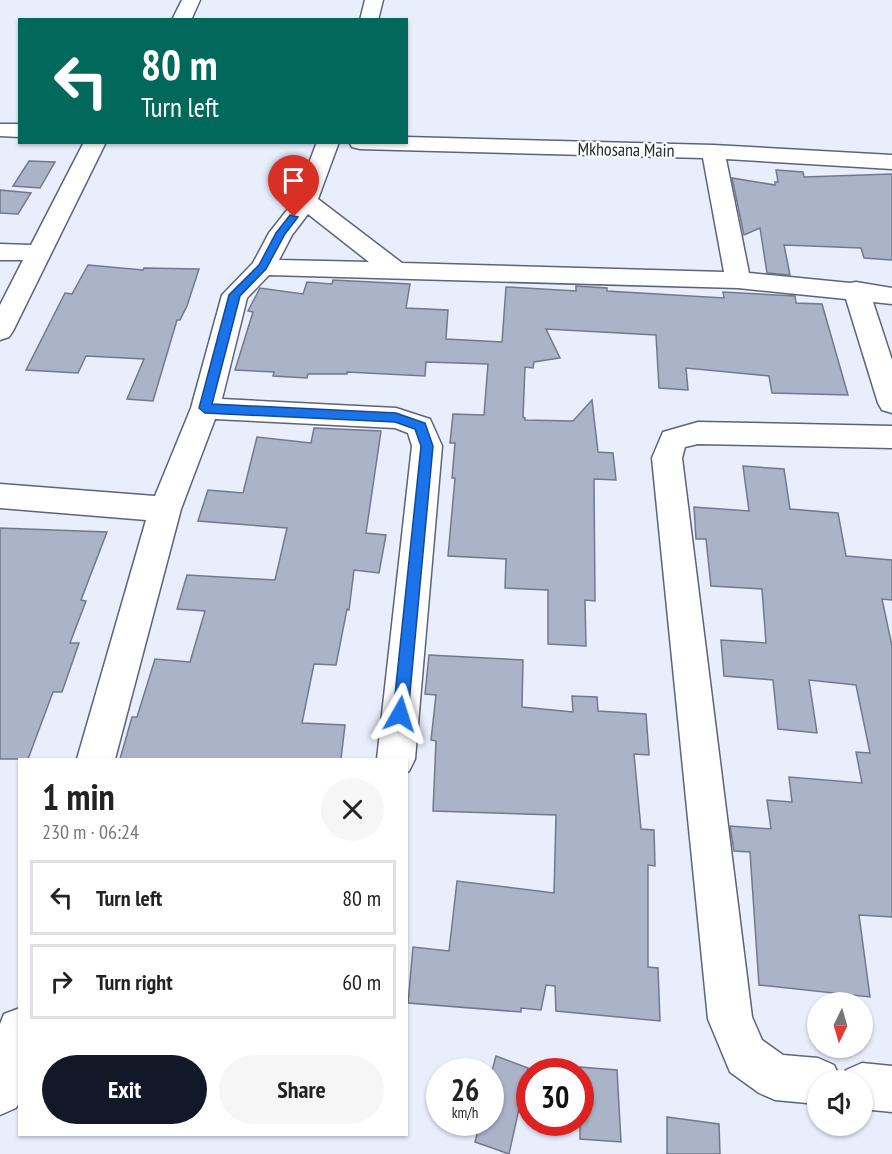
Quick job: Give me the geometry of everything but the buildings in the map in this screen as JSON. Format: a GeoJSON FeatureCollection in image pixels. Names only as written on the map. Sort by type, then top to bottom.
{"type":"FeatureCollection","features":[{"type":"Feature","properties":{"kind":"street"},"geometry":{"type":"LineString","coordinates":[[182,18],[191,0]]}},
{"type":"Feature","properties":{"kind":"street"},"geometry":{"type":"LineString","coordinates":[[370,18],[374,0]]}},
{"type":"Feature","properties":{"kind":"street"},"geometry":{"type":"LineString","coordinates":[[0,130],[18,131]]}},
{"type":"Feature","properties":{"kind":"street","name":"Mkhosana Main"},"geometry":{"type":"LineString","coordinates":[[408,143],[713,152],[892,162]]}},
{"type":"Feature","properties":{"kind":"street"},"geometry":{"type":"LineString","coordinates":[[0,331],[94,144]]}},
{"type":"Feature","properties":{"kind":"street"},"geometry":{"type":"LineString","coordinates":[[96,758],[165,509],[205,408],[235,295],[263,267],[281,233],[306,201],[327,144]]}},
{"type":"Feature","properties":{"kind":"street"},"geometry":{"type":"LineString","coordinates":[[713,152],[738,280]]}},
{"type":"Feature","properties":{"kind":"street"},"geometry":{"type":"LineString","coordinates":[[306,201],[394,269]]}},
{"type":"Feature","properties":{"kind":"street"},"geometry":{"type":"LineString","coordinates":[[0,252],[39,253]]}},
{"type":"Feature","properties":{"kind":"street"},"geometry":{"type":"LineString","coordinates":[[263,267],[738,280],[892,296]]}},
{"type":"Feature","properties":{"kind":"street"},"geometry":{"type":"LineString","coordinates":[[856,291],[892,403]]}},
{"type":"Feature","properties":{"kind":"street"},"geometry":{"type":"LineString","coordinates":[[205,408],[396,418],[420,426],[427,446],[396,758]]}},
{"type":"Feature","properties":{"kind":"street"},"geometry":{"type":"LineString","coordinates":[[807,1080],[775,1077],[746,1056],[730,1018],[667,458],[674,440],[698,433],[892,437]]}},
{"type":"Feature","properties":{"kind":"street"},"geometry":{"type":"LineString","coordinates":[[0,496],[165,509]]}},
{"type":"Feature","properties":{"kind":"street"},"geometry":{"type":"LineString","coordinates":[[0,1092],[18,1036]]}},
{"type":"Feature","properties":{"kind":"street"},"geometry":{"type":"LineString","coordinates":[[873,1087],[892,1089]]}},
{"type":"Feature","properties":{"kind":"route"},"geometry":{"type":"LineString","coordinates":[[294,217],[281,233],[263,267],[235,295],[205,408],[396,418],[420,426],[427,446],[400,714]]}}]}
